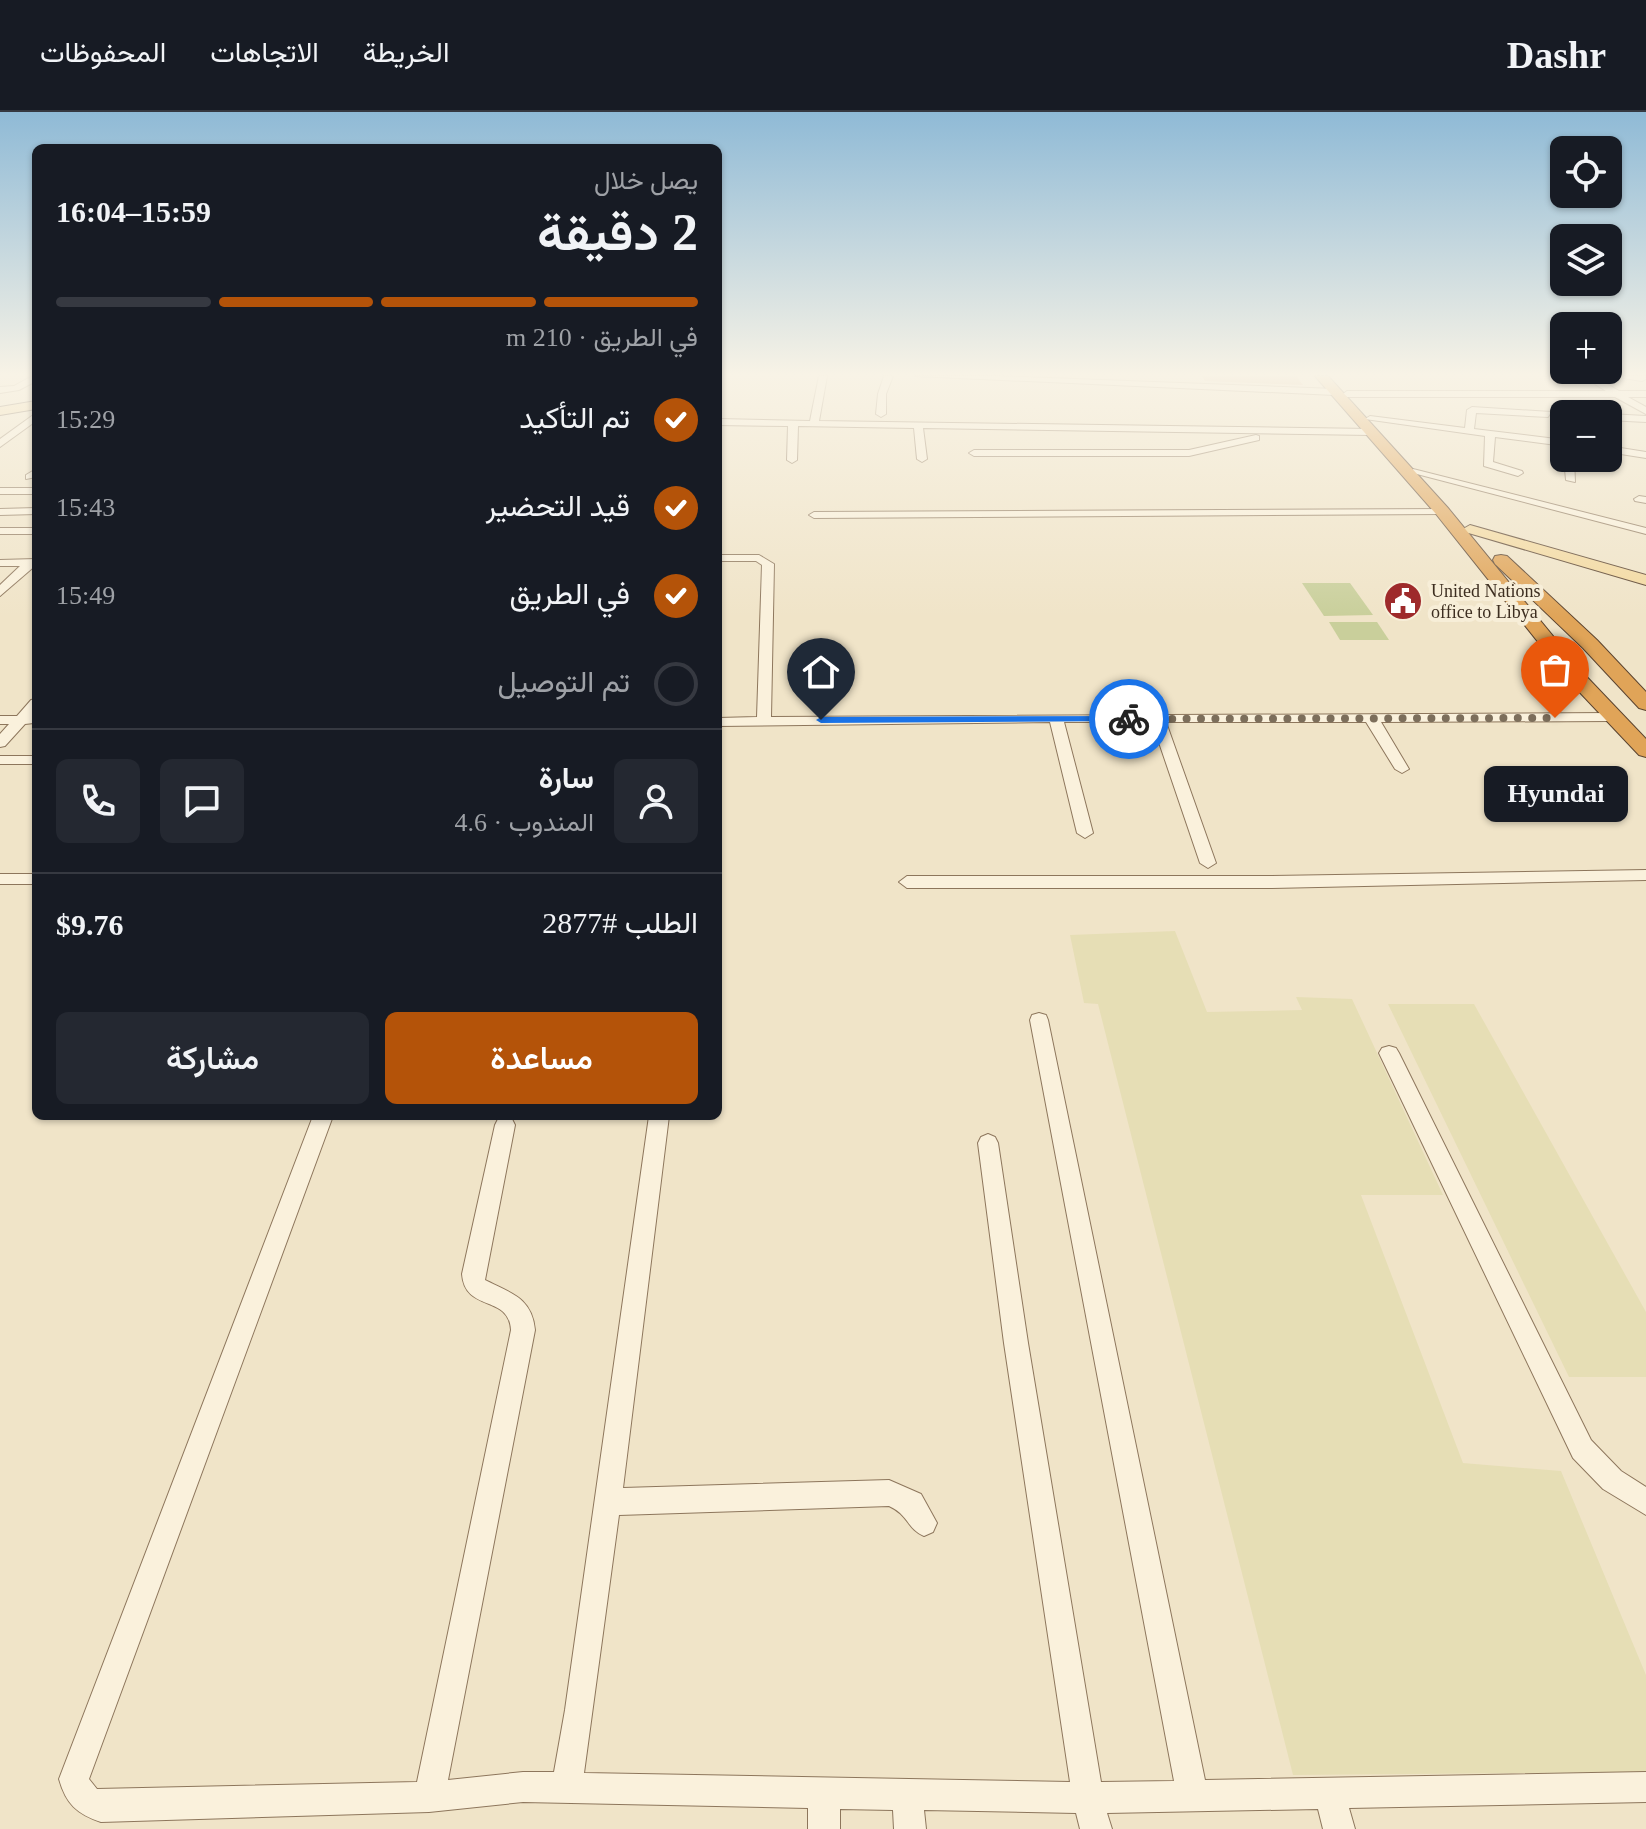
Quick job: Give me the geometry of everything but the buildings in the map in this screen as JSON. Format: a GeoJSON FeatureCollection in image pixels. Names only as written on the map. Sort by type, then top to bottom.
{"type":"FeatureCollection","features":[{"type":"Feature","properties":{"kind":"highway"},"geometry":{"type":"LineString","coordinates":[[1395,456],[1498,577],[1569,669],[1646,751]]}},
{"type":"Feature","properties":{"kind":"highway"},"geometry":{"type":"LineString","coordinates":[[1401,456],[1646,704]]}},
{"type":"Feature","properties":{"kind":"highway"},"geometry":{"type":"LineString","coordinates":[[1498,577],[1567,651],[1584,654],[1584,648],[1547,605]]}},
{"type":"Feature","properties":{"kind":"highway"},"geometry":{"type":"LineString","coordinates":[[1646,716],[1628,699],[1611,699],[1646,742]]}},
{"type":"Feature","properties":{"kind":"main road"},"geometry":{"type":"LineString","coordinates":[[1470,529],[1646,580]]}},
{"type":"Feature","properties":{"kind":"street"},"geometry":{"type":"LineString","coordinates":[[1489,456],[1488,464],[1518,473]]}},
{"type":"Feature","properties":{"kind":"street"},"geometry":{"type":"LineString","coordinates":[[1417,471],[1646,531]]}},
{"type":"Feature","properties":{"kind":"street"},"geometry":{"type":"LineString","coordinates":[[1570,472],[1571,480]]}},
{"type":"Feature","properties":{"kind":"street"},"geometry":{"type":"LineString","coordinates":[[0,491],[32,491]]}},
{"type":"Feature","properties":{"kind":"street"},"geometry":{"type":"LineString","coordinates":[[0,512],[32,511]]}},
{"type":"Feature","properties":{"kind":"street"},"geometry":{"type":"LineString","coordinates":[[814,515],[1442,511]]}},
{"type":"Feature","properties":{"kind":"street"},"geometry":{"type":"LineString","coordinates":[[0,531],[32,531]]}},
{"type":"Feature","properties":{"kind":"street"},"geometry":{"type":"LineString","coordinates":[[722,558],[759,558],[768,564],[764,721]]}},
{"type":"Feature","properties":{"kind":"street"},"geometry":{"type":"LineString","coordinates":[[0,563],[32,562]]}},
{"type":"Feature","properties":{"kind":"street"},"geometry":{"type":"LineString","coordinates":[[0,592],[32,563]]}},
{"type":"Feature","properties":{"kind":"street"},"geometry":{"type":"LineString","coordinates":[[722,722],[1612,717]]}},
{"type":"Feature","properties":{"kind":"street"},"geometry":{"type":"LineString","coordinates":[[1056,718],[1085,833]]}},
{"type":"Feature","properties":{"kind":"street"},"geometry":{"type":"LineString","coordinates":[[1158,719],[1208,863]]}},
{"type":"Feature","properties":{"kind":"street"},"geometry":{"type":"LineString","coordinates":[[1372,719],[1402,769]]}},
{"type":"Feature","properties":{"kind":"street"},"geometry":{"type":"LineString","coordinates":[[0,720],[29,720]]}},
{"type":"Feature","properties":{"kind":"street"},"geometry":{"type":"LineString","coordinates":[[0,743],[29,720]]}},
{"type":"Feature","properties":{"kind":"street"},"geometry":{"type":"LineString","coordinates":[[0,760],[32,760]]}},
{"type":"Feature","properties":{"kind":"street"},"geometry":{"type":"LineString","coordinates":[[907,882],[1272,882],[1646,875]]}},
{"type":"Feature","properties":{"kind":"street"},"geometry":{"type":"LineString","coordinates":[[2,881],[32,879]]}},
{"type":"Feature","properties":{"kind":"street"},"geometry":{"type":"LineString","coordinates":[[1039,1020],[1193,1797]]}},
{"type":"Feature","properties":{"kind":"street"},"geometry":{"type":"LineString","coordinates":[[1389,1053],[1582,1449],[1612,1480],[1646,1502]]}},
{"type":"Feature","properties":{"kind":"street"},"geometry":{"type":"LineString","coordinates":[[321,1120],[74,1779],[76,1790],[84,1798],[101,1806],[429,1797],[523,1787],[1088,1798],[1646,1787]]}},
{"type":"Feature","properties":{"kind":"street"},"geometry":{"type":"LineString","coordinates":[[566,1789],[580,1710],[658,1120]]}},
{"type":"Feature","properties":{"kind":"street"},"geometry":{"type":"LineString","coordinates":[[429,1797],[523,1330],[523,1316],[519,1308],[478,1289],[473,1274],[505,1125]]}},
{"type":"Feature","properties":{"kind":"street"},"geometry":{"type":"LineString","coordinates":[[988,1143],[1016,1343],[1088,1798],[1096,1829]]}},
{"type":"Feature","properties":{"kind":"street"},"geometry":{"type":"LineString","coordinates":[[607,1502],[889,1493],[912,1503],[924,1523]]}},
{"type":"Feature","properties":{"kind":"street"},"geometry":{"type":"LineString","coordinates":[[824,1794],[824,1829]]}},
{"type":"Feature","properties":{"kind":"street"},"geometry":{"type":"LineString","coordinates":[[1329,1794],[1339,1829]]}},
{"type":"Feature","properties":{"kind":"street"},"geometry":{"type":"LineString","coordinates":[[908,1795],[910,1829]]}},
{"type":"Feature","properties":{"kind":"shaded area"},"geometry":{"type":"Polygon","coordinates":[[[1175,931],[1207,1012],[1302,1010],[1296,997],[1352,999],[1443,1195],[1361,1195],[1463,1463],[1561,1471],[1646,1675],[1646,1772],[1293,1775],[1098,1004],[1084,1003],[1070,935],[1175,931]]]}},
{"type":"Feature","properties":{"kind":"shaded area"},"geometry":{"type":"Polygon","coordinates":[[[1388,1004],[1474,1004],[1646,1312],[1646,1377],[1569,1377],[1388,1004]]]}},
{"type":"Feature","properties":{"kind":"green space"},"geometry":{"type":"Polygon","coordinates":[[[1302,583],[1350,583],[1373,615],[1324,616],[1302,583]]]}},
{"type":"Feature","properties":{"kind":"green space"},"geometry":{"type":"Polygon","coordinates":[[[1329,622],[1377,622],[1389,640],[1340,640],[1329,622]]]}},
{"type":"Feature","properties":{"kind":"way so far"},"geometry":{"type":"LineString","coordinates":[[1129,719],[1555,718]]}},
{"type":"Feature","properties":{"kind":"place","name":"United Nations office to Libya"},"geometry":{"type":"Point","coordinates":[1403,601]}},
{"type":"Feature","properties":{"kind":"place","name":"Hyundai"},"geometry":{"type":"Point","coordinates":[1555,718]}},
{"type":"Feature","properties":{"kind":"route"},"geometry":{"type":"LineString","coordinates":[[821,720],[1129,719]]}}]}
